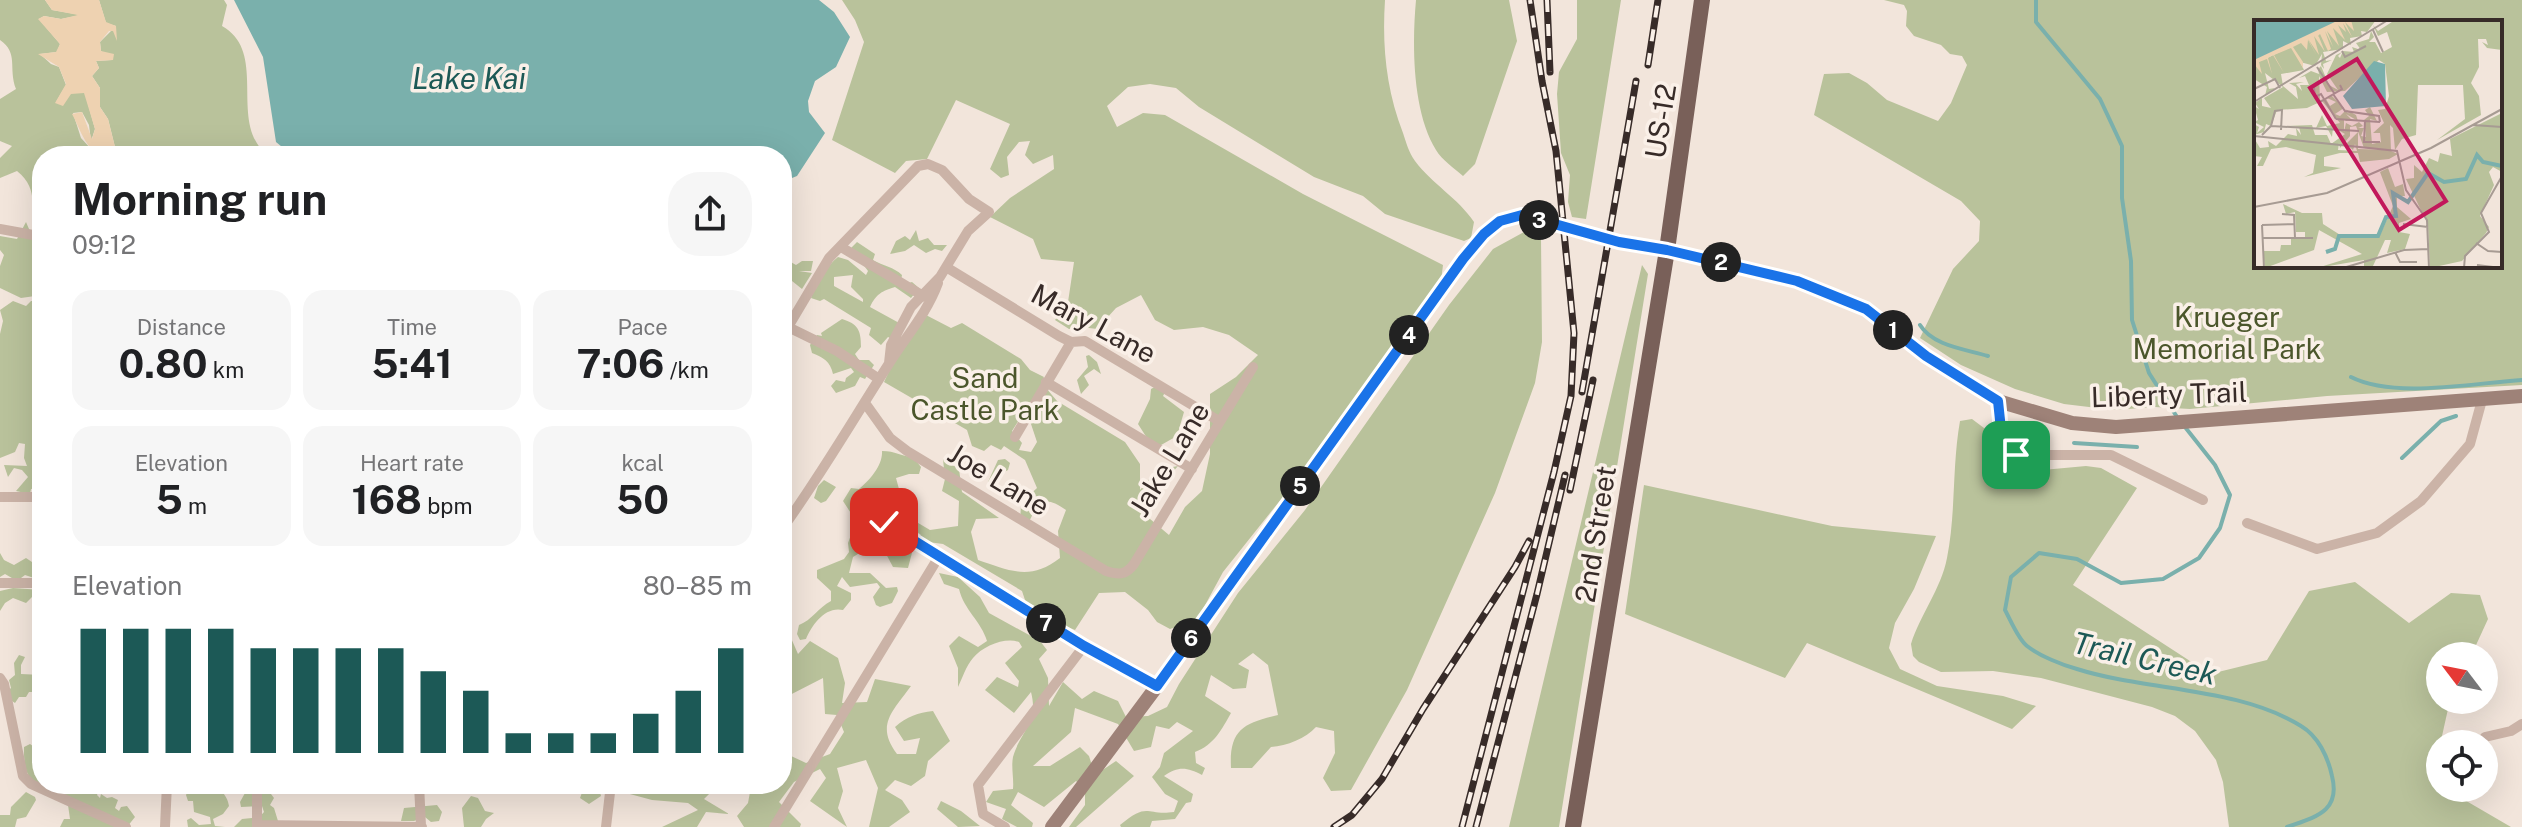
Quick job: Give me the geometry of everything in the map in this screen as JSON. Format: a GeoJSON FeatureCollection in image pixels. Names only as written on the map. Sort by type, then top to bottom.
{"type":"FeatureCollection","features":[{"type":"Feature","properties":{"kind":"main road","name":"US-12"},"geometry":{"type":"LineString","coordinates":[[1667,250],[1702,0]]}},
{"type":"Feature","properties":{"kind":"main road","name":"2nd Street"},"geometry":{"type":"LineString","coordinates":[[1573,827],[1667,250]]}},
{"type":"Feature","properties":{"kind":"street"},"geometry":{"type":"LineString","coordinates":[[792,320],[829,258],[918,166],[928,164],[942,170],[969,199],[989,212],[968,231],[926,298],[911,307],[894,340],[889,363],[792,515]]}},
{"type":"Feature","properties":{"kind":"street","name":"Liberty Trail"},"geometry":{"type":"LineString","coordinates":[[1052,827],[1484,234],[1500,221],[1522,215],[1619,242],[1667,250],[1797,281],[1866,309],[1926,356],[1998,401],[2072,423],[2116,427],[2522,396]]}},
{"type":"Feature","properties":{"kind":"street"},"geometry":{"type":"LineString","coordinates":[[0,229],[32,235]]}},
{"type":"Feature","properties":{"kind":"street"},"geometry":{"type":"LineString","coordinates":[[841,247],[926,298]]}},
{"type":"Feature","properties":{"kind":"street","name":"Mary Lane"},"geometry":{"type":"LineString","coordinates":[[946,267],[1071,342],[1085,341],[1219,421]]}},
{"type":"Feature","properties":{"kind":"street"},"geometry":{"type":"LineString","coordinates":[[792,329],[837,351],[879,379]]}},
{"type":"Feature","properties":{"kind":"street"},"geometry":{"type":"LineString","coordinates":[[1015,437],[1071,342]]}},
{"type":"Feature","properties":{"kind":"street","name":"Jake Lane"},"geometry":{"type":"LineString","coordinates":[[1125,573],[1134,564],[1253,367]]}},
{"type":"Feature","properties":{"kind":"street"},"geometry":{"type":"LineString","coordinates":[[1046,382],[1192,469]]}},
{"type":"Feature","properties":{"kind":"street"},"geometry":{"type":"LineString","coordinates":[[2247,523],[2317,549],[2377,533],[2421,501],[2470,444],[2482,400]]}},
{"type":"Feature","properties":{"kind":"street"},"geometry":{"type":"LineString","coordinates":[[1998,401],[2002,439],[2016,455],[2111,455],[2203,500]]}},
{"type":"Feature","properties":{"kind":"street","name":"Joe Lane"},"geometry":{"type":"LineString","coordinates":[[865,403],[890,438],[907,451],[1106,571],[1125,573]]}},
{"type":"Feature","properties":{"kind":"street"},"geometry":{"type":"LineString","coordinates":[[0,497],[32,497]]}},
{"type":"Feature","properties":{"kind":"street"},"geometry":{"type":"LineString","coordinates":[[884,522],[1084,646],[1157,686]]}},
{"type":"Feature","properties":{"kind":"street"},"geometry":{"type":"LineString","coordinates":[[774,827],[938,558]]}},
{"type":"Feature","properties":{"kind":"street"},"geometry":{"type":"LineString","coordinates":[[0,583],[32,583]]}},
{"type":"Feature","properties":{"kind":"street"},"geometry":{"type":"LineString","coordinates":[[1005,827],[983,814],[978,785],[1084,646]]}},
{"type":"Feature","properties":{"kind":"street"},"geometry":{"type":"LineString","coordinates":[[0,678],[4,684],[18,764],[23,776],[32,784]]}},
{"type":"Feature","properties":{"kind":"street"},"geometry":{"type":"LineString","coordinates":[[2498,734],[2522,724]]}},
{"type":"Feature","properties":{"kind":"street"},"geometry":{"type":"LineString","coordinates":[[53,794],[126,827]]}},
{"type":"Feature","properties":{"kind":"street"},"geometry":{"type":"LineString","coordinates":[[165,827],[167,794]]}},
{"type":"Feature","properties":{"kind":"street"},"geometry":{"type":"LineString","coordinates":[[257,794],[257,826],[422,826],[420,794]]}},
{"type":"Feature","properties":{"kind":"street"},"geometry":{"type":"LineString","coordinates":[[606,827],[610,794]]}},
{"type":"Feature","properties":{"kind":"green space"},"geometry":{"type":"Polygon","coordinates":[[[0,0],[45,0],[52,10],[81,15],[61,19],[44,16],[39,19],[60,44],[57,52],[40,54],[59,67],[66,85],[56,102],[71,93],[85,93],[95,129],[91,141],[89,125],[82,112],[73,113],[81,138],[88,146],[32,146],[32,194],[17,171],[0,178],[0,158],[12,146],[0,141],[0,99],[16,89],[11,56],[0,40],[0,0]]]}},
{"type":"Feature","properties":{"kind":"green space"},"geometry":{"type":"Polygon","coordinates":[[[99,0],[224,0],[227,5],[222,26],[236,38],[244,53],[250,126],[260,146],[115,146],[108,119],[100,107],[100,88],[92,76],[99,68],[96,61],[112,60],[101,51],[100,42],[116,26],[106,23],[99,0]]]}},
{"type":"Feature","properties":{"kind":"green space","name":"Sand Castle Park"},"geometry":{"type":"Polygon","coordinates":[[[842,0],[1385,0],[1386,67],[1397,117],[1415,161],[1474,222],[1471,238],[1464,241],[1385,214],[1363,196],[1314,177],[1199,107],[1176,88],[1150,84],[1128,87],[1107,106],[1117,127],[1143,113],[1165,115],[1303,194],[1443,265],[1440,289],[1223,572],[1197,620],[1170,629],[1157,622],[1148,610],[1125,592],[1099,593],[1075,630],[1041,616],[1027,606],[1022,591],[943,544],[928,542],[913,549],[908,568],[893,567],[885,552],[896,540],[921,535],[906,523],[908,517],[930,530],[958,526],[959,501],[942,491],[945,479],[943,459],[959,469],[962,492],[999,518],[976,519],[971,532],[978,560],[1020,572],[1039,570],[1049,565],[1060,558],[1058,531],[1066,510],[1051,502],[1042,503],[1027,526],[1020,525],[1021,503],[1037,488],[1025,460],[1004,446],[1001,450],[991,445],[984,451],[972,446],[967,430],[884,382],[924,314],[951,328],[962,323],[1021,359],[1030,370],[1044,377],[1041,382],[1057,401],[1125,442],[1140,464],[1140,490],[1157,470],[1178,466],[1156,491],[1143,513],[1169,535],[1185,507],[1202,491],[1210,454],[1210,394],[1236,377],[1258,355],[1229,335],[1203,327],[1174,330],[1155,320],[1141,295],[1116,308],[1097,329],[1069,329],[1055,320],[1068,302],[1074,262],[1041,259],[1033,239],[990,217],[1010,198],[1054,169],[1053,155],[1033,164],[1025,155],[1030,141],[1019,142],[1007,157],[1009,175],[1001,178],[990,169],[1010,124],[956,100],[927,159],[906,161],[895,173],[832,140],[864,42],[842,0]],[[1026,409],[1012,431],[1022,443],[1019,450],[1031,452],[1037,442],[1026,409]]]}},
{"type":"Feature","properties":{"kind":"green space"},"geometry":{"type":"Polygon","coordinates":[[[1416,0],[1509,0],[1517,41],[1475,164],[1463,176],[1436,150],[1422,116],[1414,57],[1416,0]]]}},
{"type":"Feature","properties":{"kind":"green space"},"geometry":{"type":"Polygon","coordinates":[[[1577,0],[1621,0],[1586,219],[1572,217],[1568,202],[1570,175],[1561,153],[1557,94],[1559,72],[1577,39],[1577,0]]]}},
{"type":"Feature","properties":{"kind":"green space","name":"Krueger Memorial Park"},"geometry":{"type":"Polygon","coordinates":[[[1884,0],[2522,0],[2522,385],[2327,396],[2190,409],[2155,407],[2114,410],[2064,404],[2015,389],[1961,365],[1920,338],[1953,269],[1979,241],[1980,221],[1961,201],[1814,115],[1824,74],[1849,73],[1887,100],[1938,121],[1951,103],[1967,65],[1962,56],[1950,54],[1941,45],[1914,36],[1906,26],[1907,11],[1904,5],[1884,0]]]}},
{"type":"Feature","properties":{"kind":"green space"},"geometry":{"type":"Polygon","coordinates":[[[26,222],[32,236],[32,296],[21,298],[0,288],[0,266],[4,255],[0,250],[0,236],[17,239],[26,222]]]}},
{"type":"Feature","properties":{"kind":"green space"},"geometry":{"type":"Polygon","coordinates":[[[916,230],[919,241],[928,238],[934,245],[947,245],[942,251],[935,249],[926,253],[914,245],[905,251],[890,254],[896,241],[905,236],[910,240],[916,230]]]}},
{"type":"Feature","properties":{"kind":"green space"},"geometry":{"type":"Polygon","coordinates":[[[1524,232],[1541,237],[1542,342],[1535,383],[1495,493],[1407,690],[1351,790],[1331,791],[1323,778],[1335,753],[1334,731],[1316,727],[1296,741],[1271,747],[1252,768],[1231,768],[1233,745],[1241,730],[1256,721],[1278,715],[1268,665],[1253,653],[1238,664],[1249,670],[1246,688],[1233,689],[1211,675],[1205,696],[1231,713],[1212,741],[1195,752],[1196,763],[1205,768],[1202,775],[1183,769],[1164,776],[1193,794],[1191,802],[1186,803],[1175,819],[1152,821],[1150,827],[1120,825],[1142,811],[1174,812],[1178,801],[1165,794],[1152,777],[1160,767],[1164,753],[1193,731],[1177,722],[1169,729],[1156,726],[1151,747],[1134,751],[1118,724],[1075,708],[1071,732],[1033,766],[1050,766],[1080,747],[1089,756],[1095,775],[1116,761],[1134,776],[1076,827],[1069,827],[1085,805],[1085,790],[1076,781],[1044,807],[1018,792],[1011,805],[1033,823],[1032,827],[1017,827],[1002,819],[1006,809],[986,802],[993,791],[1013,789],[1013,757],[1031,719],[1033,703],[1031,692],[1014,713],[985,690],[997,677],[1018,687],[1019,681],[1005,663],[1022,647],[1019,642],[1007,641],[982,650],[971,661],[958,687],[958,668],[949,646],[959,636],[978,647],[987,641],[959,589],[944,584],[939,573],[958,577],[980,597],[989,613],[1040,641],[1047,650],[1039,659],[1048,678],[1049,706],[1063,682],[1082,699],[1094,691],[1118,701],[1126,717],[1148,716],[1167,707],[1238,593],[1305,510],[1449,305],[1493,249],[1524,232]]]}},
{"type":"Feature","properties":{"kind":"green space"},"geometry":{"type":"Polygon","coordinates":[[[857,242],[875,254],[873,260],[902,275],[900,286],[912,282],[919,288],[911,298],[895,287],[886,290],[877,296],[870,307],[901,324],[894,340],[888,337],[881,345],[869,335],[871,328],[824,299],[811,298],[822,276],[838,257],[848,260],[866,275],[868,271],[851,248],[857,242]],[[853,275],[834,277],[834,286],[863,302],[851,287],[853,275]]]}},
{"type":"Feature","properties":{"kind":"green space"},"geometry":{"type":"Polygon","coordinates":[[[802,261],[813,261],[811,271],[799,271],[812,273],[802,289],[792,281],[792,263],[796,265],[802,261]]]}},
{"type":"Feature","properties":{"kind":"green space"},"geometry":{"type":"Polygon","coordinates":[[[1642,265],[1648,274],[1559,827],[1509,827],[1642,265]]]}},
{"type":"Feature","properties":{"kind":"green space"},"geometry":{"type":"Polygon","coordinates":[[[13,301],[26,306],[32,301],[30,494],[16,491],[28,477],[22,470],[14,468],[8,477],[4,465],[27,466],[25,444],[19,443],[15,452],[0,458],[0,334],[3,321],[0,310],[13,301]]]}},
{"type":"Feature","properties":{"kind":"green space"},"geometry":{"type":"Polygon","coordinates":[[[842,319],[852,323],[859,332],[861,347],[855,354],[859,360],[869,360],[874,365],[865,379],[860,377],[855,386],[836,393],[831,386],[836,380],[845,382],[854,372],[851,368],[833,374],[826,360],[812,353],[810,345],[817,335],[822,336],[821,333],[842,319]]]}},
{"type":"Feature","properties":{"kind":"green space"},"geometry":{"type":"Polygon","coordinates":[[[1086,356],[1097,362],[1101,374],[1094,369],[1084,376],[1089,385],[1081,394],[1077,380],[1088,367],[1086,356]]]}},
{"type":"Feature","properties":{"kind":"green space"},"geometry":{"type":"Polygon","coordinates":[[[1162,383],[1168,386],[1163,396],[1184,412],[1177,436],[1154,449],[1138,424],[1150,399],[1151,389],[1162,383]]]}},
{"type":"Feature","properties":{"kind":"green space"},"geometry":{"type":"Polygon","coordinates":[[[1972,419],[1988,431],[2001,456],[2018,469],[2101,468],[2137,488],[2073,585],[2210,674],[2267,660],[2309,591],[2355,582],[2409,623],[2451,593],[2480,595],[2488,619],[2477,642],[2426,642],[2426,714],[2447,714],[2443,730],[2426,730],[2426,802],[2468,802],[2511,827],[2229,827],[2223,782],[2216,760],[2195,731],[2175,716],[2041,678],[1993,671],[1941,672],[1919,662],[1913,656],[1911,644],[1947,558],[1960,421],[1972,419]]]}},
{"type":"Feature","properties":{"kind":"green space"},"geometry":{"type":"Polygon","coordinates":[[[882,451],[913,457],[921,467],[919,474],[896,478],[899,489],[897,497],[887,507],[882,535],[876,543],[853,557],[849,573],[870,573],[886,588],[897,587],[898,591],[892,603],[880,607],[873,597],[880,587],[877,583],[850,587],[842,577],[837,586],[851,593],[851,600],[843,610],[825,614],[806,639],[800,640],[797,634],[799,625],[831,601],[831,591],[817,578],[817,570],[844,559],[849,552],[848,543],[856,521],[843,501],[851,488],[859,489],[871,477],[878,467],[882,451]]]}},
{"type":"Feature","properties":{"kind":"green space"},"geometry":{"type":"Polygon","coordinates":[[[1005,459],[1010,463],[1008,470],[997,476],[994,483],[988,482],[998,460],[1005,459]]]}},
{"type":"Feature","properties":{"kind":"green space"},"geometry":{"type":"Polygon","coordinates":[[[824,480],[836,487],[821,503],[814,498],[824,480]]]}},
{"type":"Feature","properties":{"kind":"green space"},"geometry":{"type":"Polygon","coordinates":[[[1644,485],[1832,526],[1936,536],[1914,589],[1895,623],[1889,648],[1900,669],[1937,686],[2003,696],[2036,706],[2012,729],[1807,643],[1785,678],[1625,614],[1644,485]]]}},
{"type":"Feature","properties":{"kind":"green space"},"geometry":{"type":"Polygon","coordinates":[[[0,553],[4,560],[14,565],[26,558],[32,562],[32,577],[25,575],[17,581],[5,574],[0,577],[0,553]]]}},
{"type":"Feature","properties":{"kind":"green space"},"geometry":{"type":"Polygon","coordinates":[[[32,589],[32,597],[26,603],[13,598],[0,611],[0,591],[32,589]]]}},
{"type":"Feature","properties":{"kind":"green space"},"geometry":{"type":"Polygon","coordinates":[[[792,640],[798,654],[810,641],[838,658],[845,683],[842,703],[867,702],[875,679],[911,686],[893,711],[887,726],[887,735],[897,754],[916,754],[920,738],[904,741],[895,727],[922,713],[933,711],[950,741],[928,761],[925,776],[911,786],[895,780],[885,790],[902,800],[910,812],[889,827],[869,827],[878,788],[866,760],[837,768],[843,791],[838,808],[847,827],[810,801],[826,778],[820,769],[792,785],[792,756],[806,763],[830,754],[844,732],[837,715],[825,714],[823,678],[792,694],[792,640]]]}},
{"type":"Feature","properties":{"kind":"green space"},"geometry":{"type":"Polygon","coordinates":[[[19,655],[25,657],[21,674],[32,675],[32,692],[26,697],[19,697],[15,703],[3,695],[11,688],[9,680],[15,675],[14,663],[19,655]]]}},
{"type":"Feature","properties":{"kind":"green space"},"geometry":{"type":"Polygon","coordinates":[[[32,745],[32,780],[26,769],[24,747],[32,745]]]}},
{"type":"Feature","properties":{"kind":"green space"},"geometry":{"type":"Polygon","coordinates":[[[26,792],[36,800],[26,817],[17,819],[15,827],[0,827],[0,815],[10,815],[11,807],[26,792]]]}},
{"type":"Feature","properties":{"kind":"green space"},"geometry":{"type":"Polygon","coordinates":[[[58,794],[112,797],[118,800],[115,808],[119,811],[127,806],[135,817],[127,827],[60,827],[64,819],[70,819],[67,798],[58,794]]]}},
{"type":"Feature","properties":{"kind":"green space"},"geometry":{"type":"Polygon","coordinates":[[[223,794],[229,806],[223,814],[213,819],[215,826],[225,827],[188,827],[187,820],[191,818],[199,825],[211,824],[210,817],[194,812],[193,801],[188,801],[186,795],[223,794]]]}},
{"type":"Feature","properties":{"kind":"green space"},"geometry":{"type":"Polygon","coordinates":[[[244,794],[271,794],[274,798],[270,805],[278,821],[276,827],[234,827],[242,819],[252,818],[254,823],[264,812],[262,806],[241,807],[244,794]]]}},
{"type":"Feature","properties":{"kind":"green space"},"geometry":{"type":"Polygon","coordinates":[[[581,794],[601,796],[589,804],[580,798],[581,794]]]}},
{"type":"Feature","properties":{"kind":"green space"},"geometry":{"type":"Polygon","coordinates":[[[630,794],[709,794],[704,799],[729,814],[706,812],[697,827],[662,827],[698,810],[688,803],[652,800],[630,794]]]}},
{"type":"Feature","properties":{"kind":"green space"},"geometry":{"type":"Polygon","coordinates":[[[750,794],[785,794],[779,802],[801,824],[800,827],[744,827],[737,816],[748,803],[750,794]]]}},
{"type":"Feature","properties":{"kind":"green space"},"geometry":{"type":"Polygon","coordinates":[[[471,796],[478,798],[485,811],[494,813],[481,827],[464,827],[462,808],[471,796]]]}},
{"type":"Feature","properties":{"kind":"green space"},"geometry":{"type":"Polygon","coordinates":[[[941,801],[980,826],[958,827],[937,809],[941,801]]]}},
{"type":"Feature","properties":{"kind":"green space"},"geometry":{"type":"Polygon","coordinates":[[[437,805],[442,812],[439,821],[431,822],[425,817],[401,821],[404,808],[437,805]]]}},
{"type":"Feature","properties":{"kind":"sand"},"geometry":{"type":"Polygon","coordinates":[[[45,0],[99,0],[106,22],[116,26],[117,41],[113,31],[109,31],[100,42],[101,51],[114,54],[113,60],[96,61],[99,68],[92,76],[100,88],[100,107],[108,119],[115,146],[89,146],[83,137],[72,114],[82,112],[92,139],[95,129],[84,93],[71,94],[63,106],[55,103],[66,84],[59,67],[38,54],[56,52],[60,44],[38,19],[78,15],[52,10],[45,0]]]}},
{"type":"Feature","properties":{"kind":"water","name":"Lake Kai"},"geometry":{"type":"Polygon","coordinates":[[[234,0],[819,0],[834,12],[850,37],[836,67],[815,81],[808,101],[809,112],[825,133],[797,176],[792,178],[792,146],[281,146],[276,142],[263,57],[234,0]]]}},
{"type":"Feature","properties":{"kind":"waterway","name":"Trail Creek"},"geometry":{"type":"LineString","coordinates":[[2036,0],[2036,22],[2100,99],[2122,146],[2122,198],[2131,261],[2132,320],[2149,373],[2177,417]]}},
{"type":"Feature","properties":{"kind":"waterway"},"geometry":{"type":"LineString","coordinates":[[1920,325],[1941,342],[1988,356]]}},
{"type":"Feature","properties":{"kind":"waterway"},"geometry":{"type":"LineString","coordinates":[[2351,377],[2369,384],[2411,388],[2522,380]]}},
{"type":"Feature","properties":{"kind":"waterway"},"geometry":{"type":"LineString","coordinates":[[2402,458],[2441,421],[2456,416]]}},
{"type":"Feature","properties":{"kind":"waterway","name":"Trail Creek"},"geometry":{"type":"LineString","coordinates":[[2185,427],[2215,465],[2230,495],[2220,528],[2199,558],[2163,579],[2121,583],[2077,559],[2039,553],[2011,577],[2005,610],[2024,643],[2058,663],[2104,676],[2250,704],[2276,713],[2307,730],[2328,762],[2333,798],[2316,816],[2287,827]]}},
{"type":"Feature","properties":{"kind":"waterway"},"geometry":{"type":"LineString","coordinates":[[2074,443],[2137,447]]}},
{"type":"Feature","properties":{"kind":"railway"},"geometry":{"type":"LineString","coordinates":[[1462,827],[1571,396],[1574,333],[1556,151],[1530,0]]}},
{"type":"Feature","properties":{"kind":"railway"},"geometry":{"type":"LineString","coordinates":[[1547,0],[1550,72]]}},
{"type":"Feature","properties":{"kind":"railway"},"geometry":{"type":"LineString","coordinates":[[1648,65],[1658,0]]}},
{"type":"Feature","properties":{"kind":"railway"},"geometry":{"type":"LineString","coordinates":[[1582,392],[1636,81]]}},
{"type":"Feature","properties":{"kind":"railway"},"geometry":{"type":"LineString","coordinates":[[1570,490],[1593,380]]}},
{"type":"Feature","properties":{"kind":"railway"},"geometry":{"type":"LineString","coordinates":[[1476,827],[1565,475]]}},
{"type":"Feature","properties":{"kind":"railway"},"geometry":{"type":"LineString","coordinates":[[1334,827],[1352,815],[1382,779],[1529,541]]}},
{"type":"Feature","properties":{"kind":"route"},"geometry":{"type":"LineString","coordinates":[[884,522],[1084,646],[1157,686],[1463,259],[1500,221],[1522,215],[1619,242],[1667,250],[1797,281],[1866,309],[1926,356],[1998,401],[2002,439],[2016,455]]}}]}
